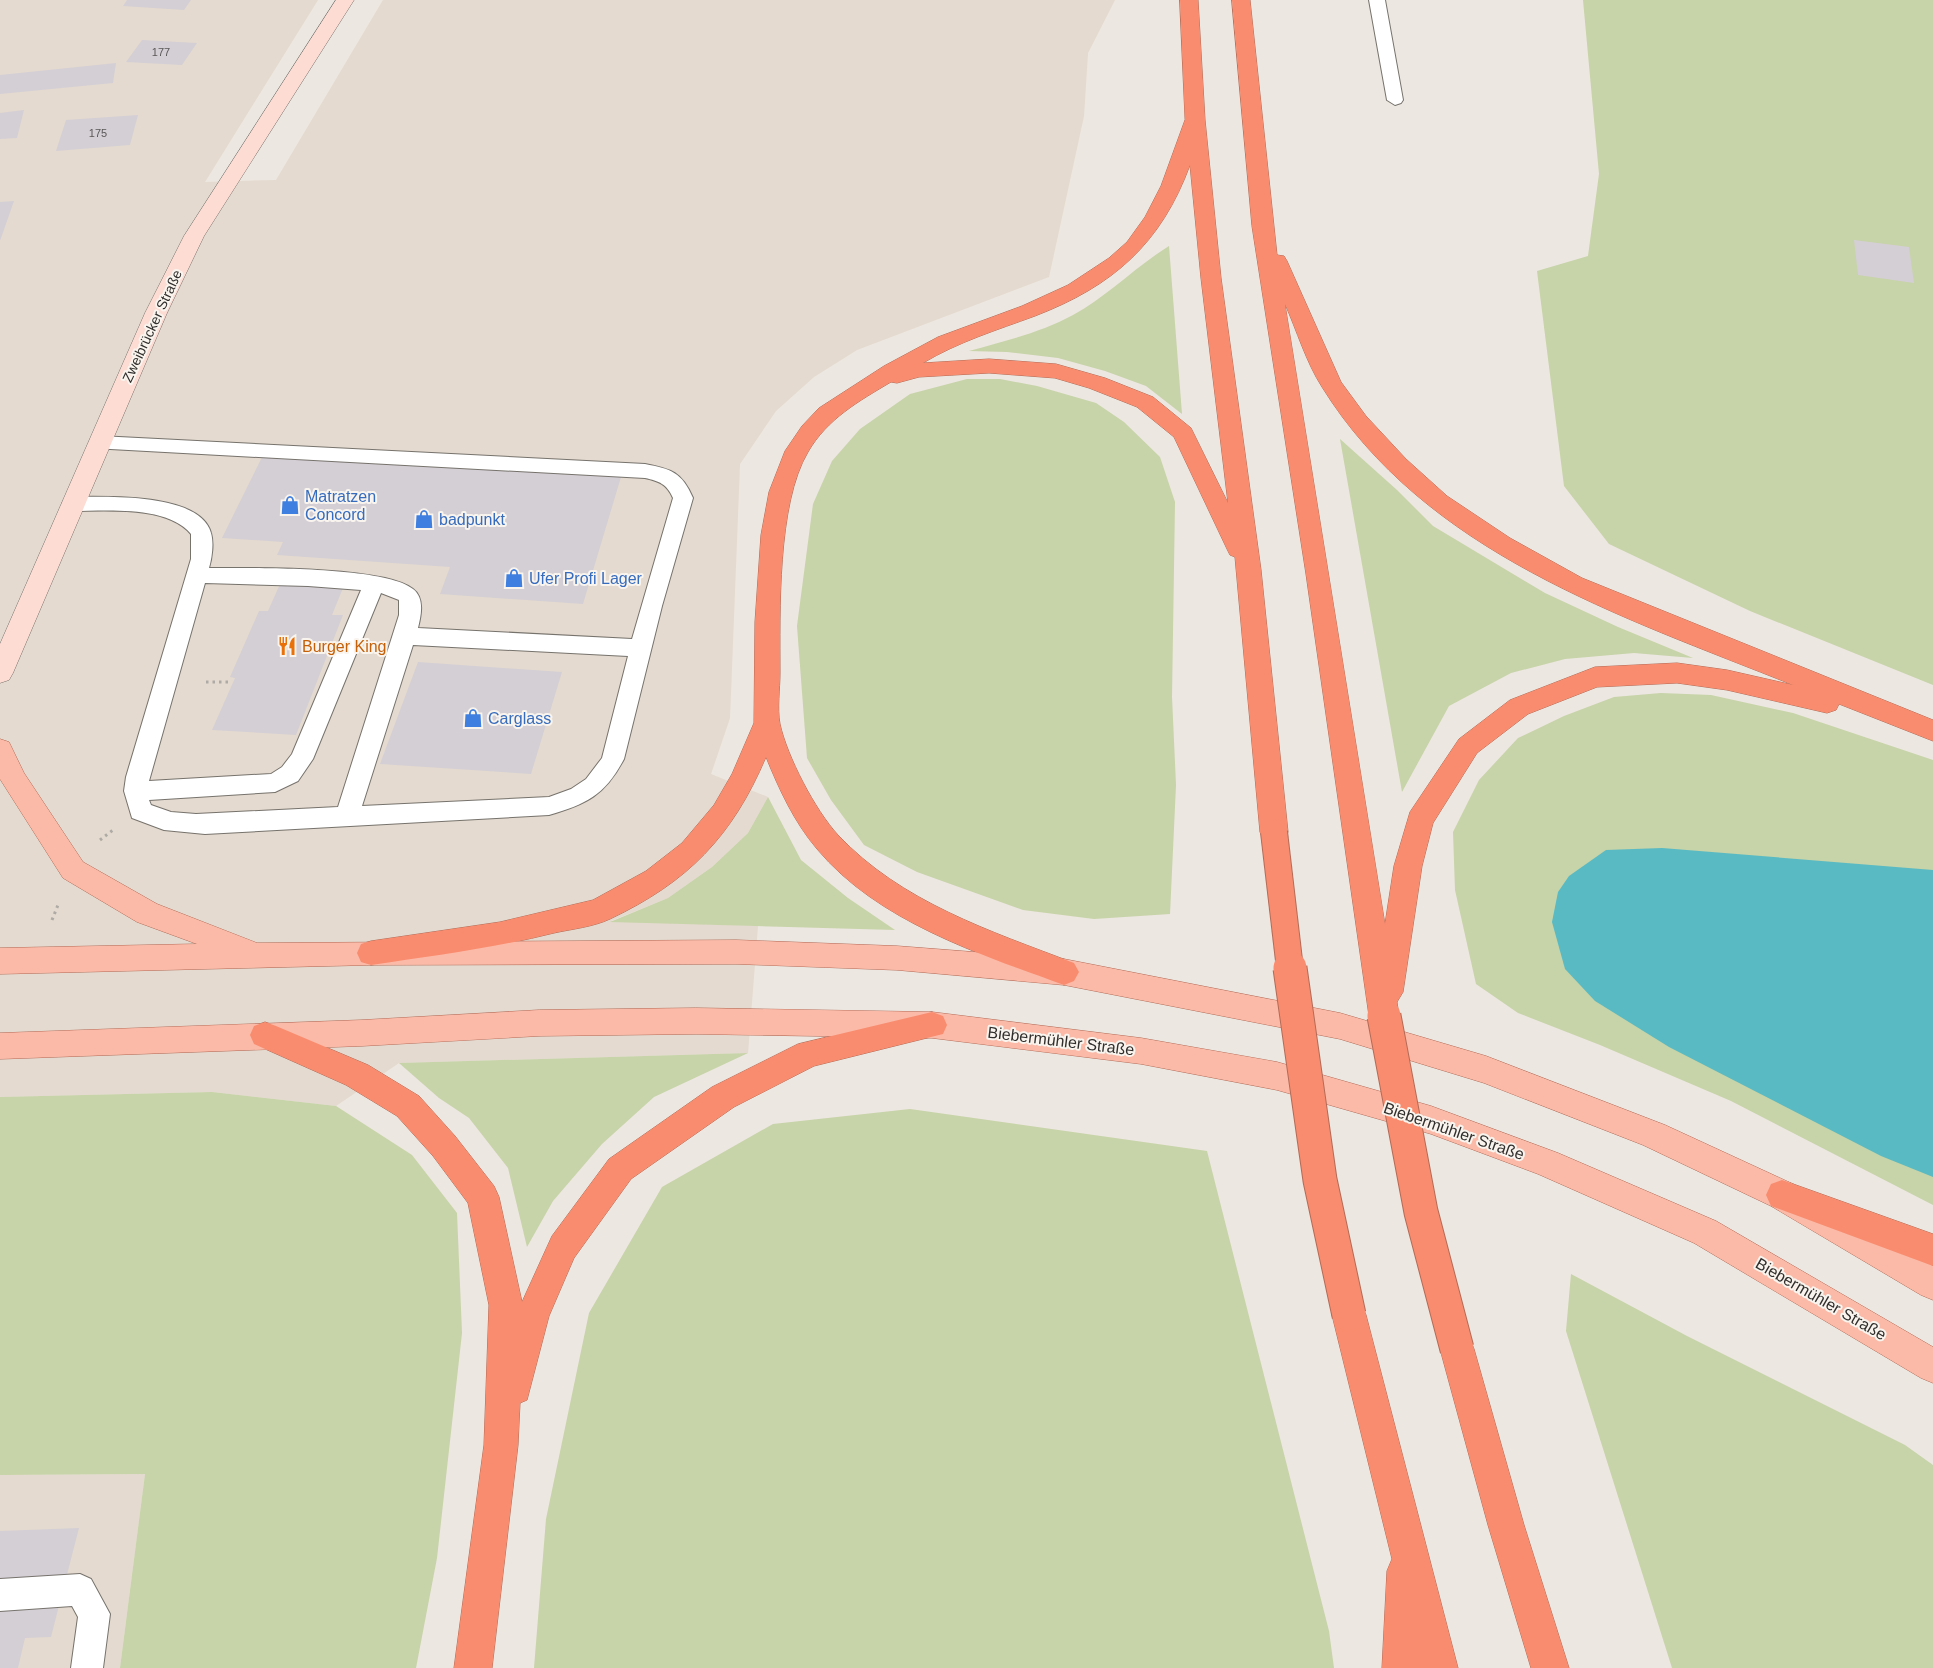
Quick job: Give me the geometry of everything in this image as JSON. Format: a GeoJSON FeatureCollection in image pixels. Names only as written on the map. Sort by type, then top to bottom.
{"type":"FeatureCollection","features":[{"type":"Feature","properties":{"kind":"highway"},"geometry":{"type":"LineString","coordinates":[[1188,0],[1189,37],[1211,278],[1249,570],[1274,832],[1296,1021],[1320,1180],[1349,1315],[1406,1544],[1440,1668]]}},
{"type":"Feature","properties":{"kind":"highway"},"geometry":{"type":"LineString","coordinates":[[1241,0],[1262,226],[1318,574],[1358,854],[1384,1016],[1421,1212],[1506,1524],[1550,1668]]}},
{"type":"Feature","properties":{"kind":"highway"},"geometry":{"type":"LineString","coordinates":[[1064,972],[977,939],[919,912],[874,885],[837,856],[811,824],[789,787],[767,723],[767,622],[774,517],[784,474],[800,447],[828,413],[872,383],[919,355],[957,337],[1022,313],[1076,289],[1113,266],[1134,246],[1150,224],[1171,188],[1196,120]]}},
{"type":"Feature","properties":{"kind":"highway"},"geometry":{"type":"LineString","coordinates":[[1262,226],[1331,384],[1372,436],[1398,465],[1440,502],[1501,544],[1573,584],[1647,616],[1933,731]]}},
{"type":"Feature","properties":{"kind":"highway"},"geometry":{"type":"LineString","coordinates":[[872,383],[918,370],[989,366],[1056,372],[1098,383],[1144,402],[1183,433],[1249,570]]}},
{"type":"Feature","properties":{"kind":"highway"},"geometry":{"type":"LineString","coordinates":[[1384,1016],[1408,866],[1420,820],[1468,746],[1519,707],[1596,677],[1677,673],[1728,680],[1909,722]]}},
{"type":"Feature","properties":{"kind":"highway"},"geometry":{"type":"LineString","coordinates":[[371,953],[500,934],[599,910],[656,879],[692,851],[724,813],[744,777],[767,723]]}},
{"type":"Feature","properties":{"kind":"highway"},"geometry":{"type":"LineString","coordinates":[[501,1445],[533,1314],[563,1247],[620,1169],[722,1097],[809,1054],[932,1025]]}},
{"type":"Feature","properties":{"kind":"highway"},"geometry":{"type":"LineString","coordinates":[[265,1035],[357,1075],[408,1106],[444,1146],[483,1197],[506,1305],[501,1445],[473,1668]]}},
{"type":"Feature","properties":{"kind":"highway"},"geometry":{"type":"LineString","coordinates":[[1782,1195],[1933,1250]]}},
{"type":"Feature","properties":{"kind":"highway"},"geometry":{"type":"LineString","coordinates":[[1401,1668],[1406,1544]]}},
{"type":"Feature","properties":{"kind":"main road"},"geometry":{"type":"LineString","coordinates":[[0,749],[13,778],[73,870],[147,913],[259,955]]}},
{"type":"Feature","properties":{"kind":"main road"},"geometry":{"type":"LineString","coordinates":[[0,961],[371,953],[736,952],[897,958],[1064,972],[1340,1026],[1486,1070],[1654,1136],[1782,1195],[1933,1284]]}},
{"type":"Feature","properties":{"kind":"main road","name":"Biebermühler Straße"},"geometry":{"type":"LineString","coordinates":[[0,1046],[539,1023],[676,1021],[932,1025],[1142,1051],[1267,1074],[1431,1120],[1547,1162],[1705,1232],[1933,1366]]}},
{"type":"Feature","properties":{"kind":"street","name":"Zweibrücker Straße"},"geometry":{"type":"LineString","coordinates":[[0,673],[156,313],[194,236],[345,0]]}},
{"type":"Feature","properties":{"kind":"lane"},"geometry":{"type":"LineString","coordinates":[[1376,0],[1396,100]]}},
{"type":"Feature","properties":{"kind":"lane"},"geometry":{"type":"LineString","coordinates":[[72,504],[126,505],[162,509],[188,519],[202,533],[201,559],[138,777],[136,791],[140,811],[156,820],[175,824],[549,806],[578,798],[593,787],[605,775],[613,759],[640,648],[683,498],[678,484],[664,474],[644,471],[99,442]]}},
{"type":"Feature","properties":{"kind":"lane"},"geometry":{"type":"LineString","coordinates":[[196,575],[259,576],[374,583],[395,587],[407,595],[411,607],[405,636],[347,817]]}},
{"type":"Feature","properties":{"kind":"lane"},"geometry":{"type":"LineString","coordinates":[[136,791],[275,783],[290,774],[302,759],[374,583]]}},
{"type":"Feature","properties":{"kind":"lane"},"geometry":{"type":"LineString","coordinates":[[405,636],[640,648]]}},
{"type":"Feature","properties":{"kind":"lane"},"geometry":{"type":"LineString","coordinates":[[0,1595],[80,1590],[94,1614],[87,1668]]}},
{"type":"Feature","properties":{"kind":"shaded area"},"geometry":{"type":"Polygon","coordinates":[[[0,0],[318,0],[205,182],[276,180],[383,0],[1115,0],[1088,53],[1084,116],[1049,277],[857,350],[814,377],[776,411],[740,464],[730,718],[711,774],[768,797],[748,833],[712,867],[668,898],[611,921],[758,926],[748,1053],[399,1063],[336,1106],[212,1092],[0,1097],[0,0]]]}},
{"type":"Feature","properties":{"kind":"shaded area"},"geometry":{"type":"Polygon","coordinates":[[[145,1474],[120,1668],[0,1668],[0,1475],[145,1474]]]}},
{"type":"Feature","properties":{"kind":"green space"},"geometry":{"type":"Polygon","coordinates":[[[1583,0],[1933,0],[1933,685],[1750,611],[1609,544],[1564,486],[1537,271],[1588,256],[1599,174],[1583,0]]]}},
{"type":"Feature","properties":{"kind":"green space"},"geometry":{"type":"Polygon","coordinates":[[[1169,246],[1182,414],[1146,386],[1105,371],[1058,358],[1007,352],[969,351],[1035,332],[1073,315],[1098,299],[1169,246]]]}},
{"type":"Feature","properties":{"kind":"green space"},"geometry":{"type":"Polygon","coordinates":[[[967,379],[1000,379],[1037,386],[1096,403],[1124,422],[1160,457],[1175,502],[1172,697],[1176,785],[1170,914],[1094,919],[1023,910],[917,872],[864,845],[831,800],[807,758],[797,626],[813,504],[832,461],[860,429],[910,394],[967,379]]]}},
{"type":"Feature","properties":{"kind":"green space"},"geometry":{"type":"Polygon","coordinates":[[[1340,439],[1397,490],[1433,526],[1545,593],[1618,627],[1693,658],[1634,653],[1565,659],[1511,673],[1449,706],[1402,792],[1340,439]]]}},
{"type":"Feature","properties":{"kind":"green space"},"geometry":{"type":"Polygon","coordinates":[[[1661,693],[1711,695],[1793,713],[1933,760],[1933,1205],[1731,1101],[1600,1045],[1518,1013],[1476,984],[1455,890],[1453,832],[1479,780],[1518,738],[1564,716],[1614,697],[1661,693]]]}},
{"type":"Feature","properties":{"kind":"green space"},"geometry":{"type":"Polygon","coordinates":[[[768,797],[801,860],[848,898],[895,930],[610,922],[668,898],[712,867],[748,833],[768,797]]]}},
{"type":"Feature","properties":{"kind":"green space"},"geometry":{"type":"Polygon","coordinates":[[[748,1053],[654,1097],[602,1144],[553,1201],[527,1247],[508,1168],[469,1118],[439,1098],[399,1063],[748,1053]]]}},
{"type":"Feature","properties":{"kind":"green space"},"geometry":{"type":"Polygon","coordinates":[[[212,1092],[336,1106],[412,1155],[457,1213],[462,1333],[437,1558],[416,1668],[120,1668],[145,1474],[0,1475],[0,1097],[212,1092]]]}},
{"type":"Feature","properties":{"kind":"green space"},"geometry":{"type":"Polygon","coordinates":[[[910,1109],[1207,1151],[1329,1631],[1334,1668],[534,1668],[546,1519],[589,1313],[662,1187],[773,1124],[910,1109]]]}},
{"type":"Feature","properties":{"kind":"green space"},"geometry":{"type":"Polygon","coordinates":[[[1571,1274],[1687,1336],[1905,1445],[1933,1465],[1933,1668],[1672,1668],[1566,1331],[1571,1274]]]}},
{"type":"Feature","properties":{"kind":"water"},"geometry":{"type":"Polygon","coordinates":[[[1662,848],[1933,870],[1933,1177],[1881,1156],[1669,1047],[1595,1001],[1565,969],[1552,922],[1558,892],[1569,876],[1606,850],[1662,848]]]}},
{"type":"Feature","properties":{"kind":"building"},"geometry":{"type":"Polygon","coordinates":[[[127,0],[191,0],[184,10],[123,6],[127,0]]]}},
{"type":"Feature","properties":{"kind":"building"},"geometry":{"type":"Polygon","coordinates":[[[142,40],[197,43],[182,65],[126,62],[142,40]]]}},
{"type":"Feature","properties":{"kind":"building"},"geometry":{"type":"Polygon","coordinates":[[[116,63],[113,83],[0,94],[0,75],[116,63]]]}},
{"type":"Feature","properties":{"kind":"building"},"geometry":{"type":"Polygon","coordinates":[[[24,110],[17,138],[0,139],[0,113],[24,110]]]}},
{"type":"Feature","properties":{"kind":"building"},"geometry":{"type":"Polygon","coordinates":[[[138,115],[130,145],[56,151],[66,120],[138,115]]]}},
{"type":"Feature","properties":{"kind":"building"},"geometry":{"type":"Polygon","coordinates":[[[14,201],[0,241],[0,202],[14,201]]]}},
{"type":"Feature","properties":{"kind":"building"},"geometry":{"type":"Polygon","coordinates":[[[1854,240],[1909,247],[1914,283],[1858,275],[1854,240]]]}},
{"type":"Feature","properties":{"kind":"building"},"geometry":{"type":"Polygon","coordinates":[[[263,455],[621,477],[583,604],[440,594],[450,567],[277,555],[283,542],[222,538],[263,455]]]}},
{"type":"Feature","properties":{"kind":"building","name":"Burger King"},"geometry":{"type":"Polygon","coordinates":[[[280,584],[343,588],[332,615],[343,615],[296,735],[212,730],[235,678],[230,677],[259,611],[268,611],[280,584]]]}},
{"type":"Feature","properties":{"kind":"building","name":"Carglass"},"geometry":{"type":"Polygon","coordinates":[[[418,662],[562,672],[531,774],[380,764],[418,662]]]}},
{"type":"Feature","properties":{"kind":"building"},"geometry":{"type":"Polygon","coordinates":[[[79,1528],[51,1637],[25,1638],[18,1668],[0,1668],[0,1531],[79,1528]]]}},
{"type":"Feature","properties":{"kind":"place","name":"Matratzen Concord"},"geometry":{"type":"Point","coordinates":[290,505]}},
{"type":"Feature","properties":{"kind":"place","name":"badpunkt"},"geometry":{"type":"Point","coordinates":[424,519]}},
{"type":"Feature","properties":{"kind":"place","name":"Ufer Profi Lager"},"geometry":{"type":"Point","coordinates":[514,578]}},
{"type":"Feature","properties":{"kind":"place","name":"Burger King"},"geometry":{"type":"Point","coordinates":[287,646]}},
{"type":"Feature","properties":{"kind":"place","name":"Carglass"},"geometry":{"type":"Point","coordinates":[473,718]}}]}
